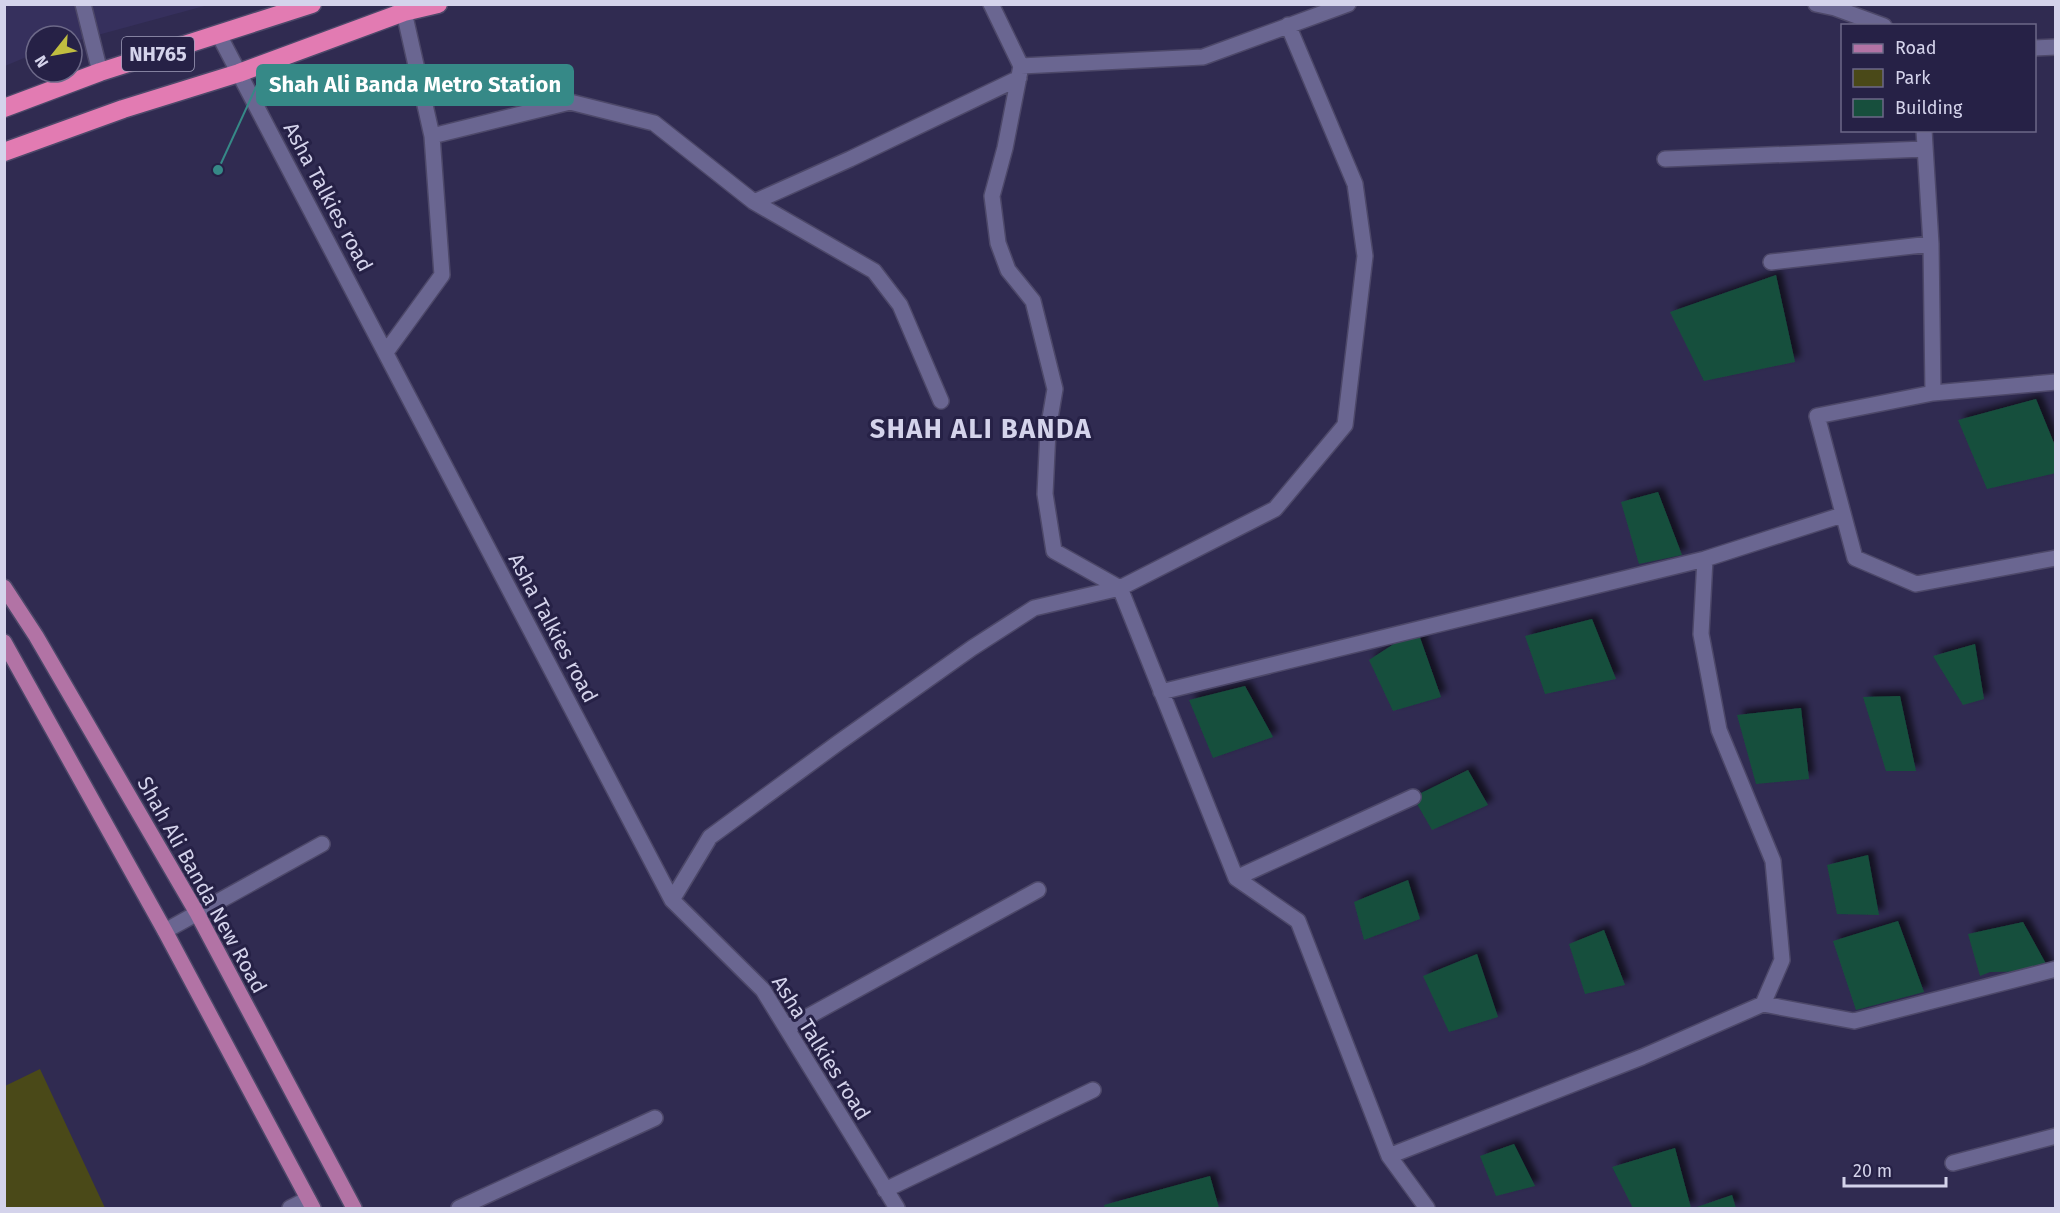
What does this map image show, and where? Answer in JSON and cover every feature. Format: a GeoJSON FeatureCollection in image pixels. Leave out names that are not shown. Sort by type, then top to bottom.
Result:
{"type":"FeatureCollection","features":[{"type":"Feature","properties":{"kind":"highway","name":"NH765"},"geometry":{"type":"LineString","coordinates":[[4,108],[100,72],[312,4]]}},
{"type":"Feature","properties":{"kind":"highway","name":"NH765"},"geometry":{"type":"LineString","coordinates":[[4,152],[123,109],[239,73],[402,8],[438,4]]}},
{"type":"Feature","properties":{"kind":"main road","name":"Shah Ali Banda New Road"},"geometry":{"type":"LineString","coordinates":[[4,587],[36,636],[197,913],[354,1209]]}},
{"type":"Feature","properties":{"kind":"main road"},"geometry":{"type":"LineString","coordinates":[[6,646],[165,931],[310,1204]]}},
{"type":"Feature","properties":{"kind":"street"},"geometry":{"type":"LineString","coordinates":[[83,4],[100,72]]}},
{"type":"Feature","properties":{"kind":"street"},"geometry":{"type":"LineString","coordinates":[[991,4],[1020,72],[1005,148],[992,196],[998,243],[1008,270],[1033,301],[1055,389],[1048,430],[1044,494],[1054,551],[1119,588],[1236,878],[1298,921],[1389,1156],[1427,1209]]}},
{"type":"Feature","properties":{"kind":"street"},"geometry":{"type":"LineString","coordinates":[[754,202],[850,159],[1020,72],[1203,57],[1348,4]]}},
{"type":"Feature","properties":{"kind":"street"},"geometry":{"type":"LineString","coordinates":[[1816,4],[1835,8],[1879,24]]}},
{"type":"Feature","properties":{"kind":"street"},"geometry":{"type":"LineString","coordinates":[[386,352],[442,275],[432,136],[402,8]]}},
{"type":"Feature","properties":{"kind":"street"},"geometry":{"type":"LineString","coordinates":[[672,900],[710,837],[963,655],[1034,608],[1119,588],[1275,509],[1345,424],[1365,256],[1356,184],[1288,25]]}},
{"type":"Feature","properties":{"kind":"street","name":"Asha Talkies road"},"geometry":{"type":"LineString","coordinates":[[219,35],[672,900],[764,990],[897,1209]]}},
{"type":"Feature","properties":{"kind":"street"},"geometry":{"type":"LineString","coordinates":[[2036,48],[2055,47]]}},
{"type":"Feature","properties":{"kind":"street"},"geometry":{"type":"LineString","coordinates":[[432,136],[570,102],[654,123],[754,202],[874,271],[900,305],[941,401]]}},
{"type":"Feature","properties":{"kind":"street"},"geometry":{"type":"LineString","coordinates":[[1923,132],[1931,244],[1933,393]]}},
{"type":"Feature","properties":{"kind":"street"},"geometry":{"type":"LineString","coordinates":[[1665,159],[1925,149]]}},
{"type":"Feature","properties":{"kind":"street"},"geometry":{"type":"LineString","coordinates":[[1771,262],[1931,244]]}},
{"type":"Feature","properties":{"kind":"street"},"geometry":{"type":"LineString","coordinates":[[2055,382],[1933,393],[1816,416],[1855,558],[1916,584],[2055,558]]}},
{"type":"Feature","properties":{"kind":"street"},"geometry":{"type":"LineString","coordinates":[[1161,692],[1705,559],[1842,515]]}},
{"type":"Feature","properties":{"kind":"street"},"geometry":{"type":"LineString","coordinates":[[1705,559],[1701,634],[1719,730],[1773,861],[1782,960],[1763,1004]]}},
{"type":"Feature","properties":{"kind":"street"},"geometry":{"type":"LineString","coordinates":[[1236,878],[1413,797]]}},
{"type":"Feature","properties":{"kind":"street"},"geometry":{"type":"LineString","coordinates":[[165,931],[322,844]]}},
{"type":"Feature","properties":{"kind":"street"},"geometry":{"type":"LineString","coordinates":[[787,1028],[1038,890]]}},
{"type":"Feature","properties":{"kind":"street"},"geometry":{"type":"LineString","coordinates":[[1389,1156],[1642,1057],[1763,1004],[1854,1021],[2055,969]]}},
{"type":"Feature","properties":{"kind":"street"},"geometry":{"type":"LineString","coordinates":[[885,1190],[1093,1090]]}},
{"type":"Feature","properties":{"kind":"street"},"geometry":{"type":"LineString","coordinates":[[459,1209],[655,1118]]}},
{"type":"Feature","properties":{"kind":"street"},"geometry":{"type":"LineString","coordinates":[[1953,1163],[2055,1136]]}},
{"type":"Feature","properties":{"kind":"street"},"geometry":{"type":"LineString","coordinates":[[290,1209],[310,1204]]}},
{"type":"Feature","properties":{"kind":"shaded area"},"geometry":{"type":"Polygon","coordinates":[[[5,5],[208,5],[84,39],[84,24],[24,24],[24,58],[5,66],[5,5]]]}},
{"type":"Feature","properties":{"kind":"green space"},"geometry":{"type":"Polygon","coordinates":[[[40,1069],[105,1208],[5,1208],[5,1086],[40,1069]]]}},
{"type":"Feature","properties":{"kind":"building"},"geometry":{"type":"Polygon","coordinates":[[[1776,275],[1795,362],[1704,381],[1670,312],[1776,275]]]}},
{"type":"Feature","properties":{"kind":"building"},"geometry":{"type":"Polygon","coordinates":[[[2036,399],[2056,448],[2056,473],[1987,489],[1958,420],[2036,399]]]}},
{"type":"Feature","properties":{"kind":"building"},"geometry":{"type":"Polygon","coordinates":[[[1658,492],[1682,555],[1639,564],[1621,502],[1658,492]]]}},
{"type":"Feature","properties":{"kind":"building"},"geometry":{"type":"Polygon","coordinates":[[[1592,619],[1616,679],[1545,694],[1525,636],[1592,619]]]}},
{"type":"Feature","properties":{"kind":"building"},"geometry":{"type":"Polygon","coordinates":[[[1417,629],[1441,697],[1393,711],[1369,660],[1417,629]]]}},
{"type":"Feature","properties":{"kind":"building"},"geometry":{"type":"Polygon","coordinates":[[[1975,644],[1984,699],[1963,705],[1933,656],[1975,644]]]}},
{"type":"Feature","properties":{"kind":"building"},"geometry":{"type":"Polygon","coordinates":[[[1245,686],[1273,737],[1213,758],[1189,700],[1245,686]]]}},
{"type":"Feature","properties":{"kind":"building"},"geometry":{"type":"Polygon","coordinates":[[[1900,696],[1916,771],[1886,771],[1863,697],[1900,696]]]}},
{"type":"Feature","properties":{"kind":"building"},"geometry":{"type":"Polygon","coordinates":[[[1801,708],[1809,779],[1756,784],[1737,715],[1801,708]]]}},
{"type":"Feature","properties":{"kind":"building"},"geometry":{"type":"Polygon","coordinates":[[[1468,770],[1488,805],[1432,830],[1413,797],[1468,770]]]}},
{"type":"Feature","properties":{"kind":"building"},"geometry":{"type":"Polygon","coordinates":[[[1868,855],[1879,915],[1837,914],[1827,865],[1868,855]]]}},
{"type":"Feature","properties":{"kind":"building"},"geometry":{"type":"Polygon","coordinates":[[[1408,880],[1420,919],[1364,940],[1354,902],[1408,880]]]}},
{"type":"Feature","properties":{"kind":"building"},"geometry":{"type":"Polygon","coordinates":[[[1898,921],[1924,992],[1856,1010],[1833,941],[1898,921]]]}},
{"type":"Feature","properties":{"kind":"building"},"geometry":{"type":"Polygon","coordinates":[[[2023,922],[2050,971],[1990,972],[1980,976],[1968,934],[2023,922]]]}},
{"type":"Feature","properties":{"kind":"building"},"geometry":{"type":"Polygon","coordinates":[[[1604,930],[1625,985],[1585,994],[1569,944],[1604,930]]]}},
{"type":"Feature","properties":{"kind":"building"},"geometry":{"type":"Polygon","coordinates":[[[1477,954],[1498,1017],[1449,1032],[1423,976],[1477,954]]]}},
{"type":"Feature","properties":{"kind":"building"},"geometry":{"type":"Polygon","coordinates":[[[1514,1144],[1535,1186],[1496,1196],[1480,1156],[1514,1144]]]}},
{"type":"Feature","properties":{"kind":"building"},"geometry":{"type":"Polygon","coordinates":[[[1675,1148],[1691,1208],[1633,1208],[1612,1167],[1675,1148]]]}},
{"type":"Feature","properties":{"kind":"building"},"geometry":{"type":"Polygon","coordinates":[[[1210,1176],[1219,1208],[1105,1208],[1104,1205],[1210,1176]]]}},
{"type":"Feature","properties":{"kind":"building"},"geometry":{"type":"Polygon","coordinates":[[[1732,1195],[1736,1208],[1694,1208],[1732,1195]]]}},
{"type":"Feature","properties":{"kind":"place","name":"Shah Ali Banda Metro Station"},"geometry":{"type":"Point","coordinates":[218,170]}},
{"type":"Feature","properties":{"kind":"district","name":"SHAH ALI BANDA"},"geometry":{"type":"Point","coordinates":[981,429]}}]}
